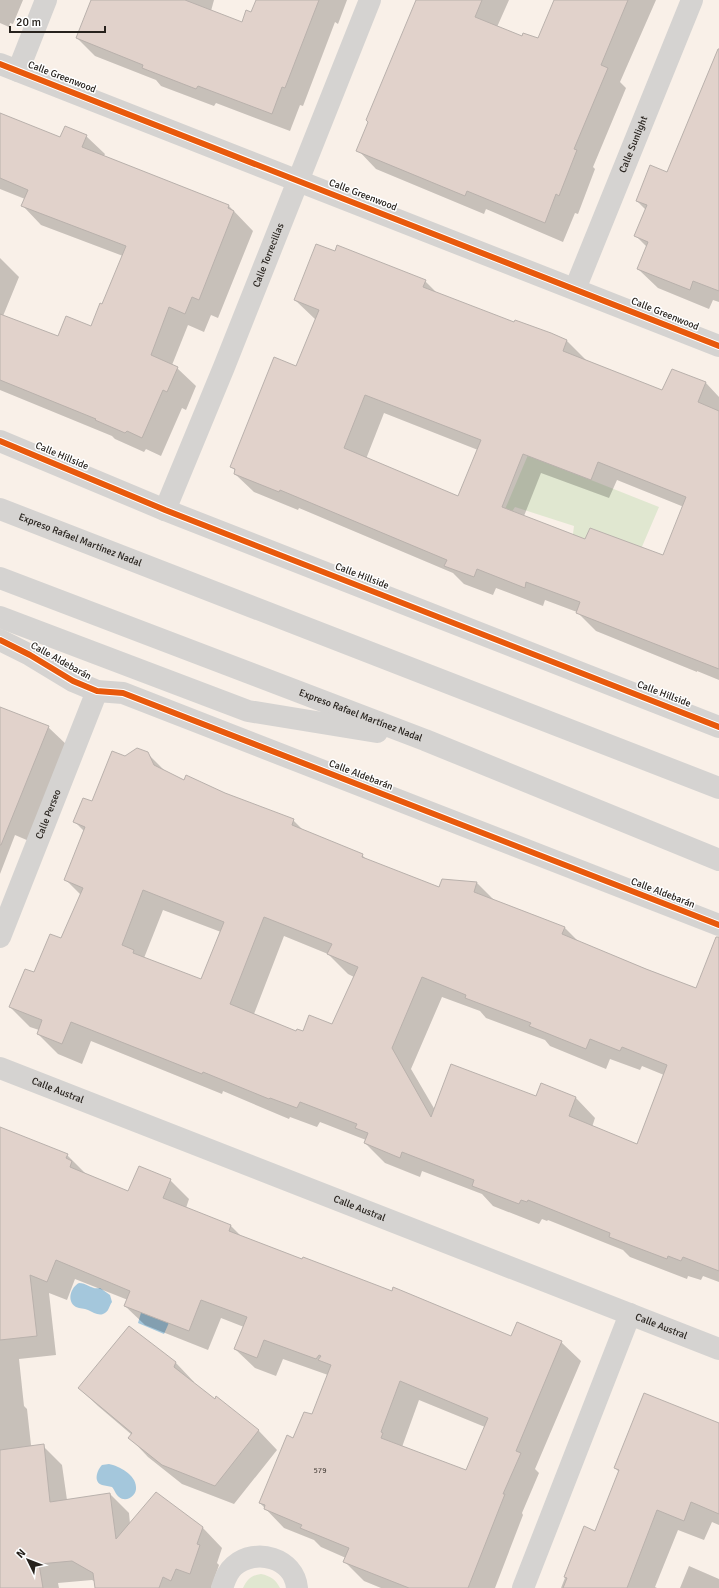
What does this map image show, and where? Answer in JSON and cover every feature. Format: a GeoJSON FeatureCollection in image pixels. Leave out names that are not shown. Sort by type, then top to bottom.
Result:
{"type":"FeatureCollection","features":[{"type":"Feature","properties":{"kind":"main road"},"geometry":{"type":"LineString","coordinates":[[9,68],[46,0]]}},
{"type":"Feature","properties":{"kind":"main road","name":"Calle Torrecillas"},"geometry":{"type":"LineString","coordinates":[[165,510],[224,367],[370,0]]}},
{"type":"Feature","properties":{"kind":"main road","name":"Calle Sunlight"},"geometry":{"type":"LineString","coordinates":[[575,289],[692,0]]}},
{"type":"Feature","properties":{"kind":"main road","name":"Calle Greenwood"},"geometry":{"type":"LineString","coordinates":[[9,68],[719,346]]}},
{"type":"Feature","properties":{"kind":"main road","name":"Calle Hillside"},"geometry":{"type":"LineString","coordinates":[[0,441],[165,510],[719,727]]}},
{"type":"Feature","properties":{"kind":"main road","name":"Expreso Rafael Martínez Nadal"},"geometry":{"type":"LineString","coordinates":[[5,510],[719,788]]}},
{"type":"Feature","properties":{"kind":"main road","name":"Expreso Rafael Martínez Nadal"},"geometry":{"type":"LineString","coordinates":[[0,578],[425,740],[719,860]]}},
{"type":"Feature","properties":{"kind":"main road"},"geometry":{"type":"LineString","coordinates":[[0,618],[248,711],[425,740]]}},
{"type":"Feature","properties":{"kind":"main road","name":"Calle Aldebarán"},"geometry":{"type":"LineString","coordinates":[[0,640],[30,655],[73,681],[97,690],[123,693],[719,925]]}},
{"type":"Feature","properties":{"kind":"main road","name":"Calle Perseo"},"geometry":{"type":"LineString","coordinates":[[0,938],[97,690]]}},
{"type":"Feature","properties":{"kind":"main road","name":"Calle Austral"},"geometry":{"type":"LineString","coordinates":[[0,1068],[719,1349]]}},
{"type":"Feature","properties":{"kind":"main road"},"geometry":{"type":"LineString","coordinates":[[523,1588],[630,1314]]}},
{"type":"Feature","properties":{"kind":"main road"},"geometry":{"type":"LineString","coordinates":[[222,1588],[225,1578],[233,1567],[244,1559],[256,1556],[270,1557],[281,1562],[291,1571],[297,1583],[297,1588]]}},
{"type":"Feature","properties":{"kind":"green space"},"geometry":{"type":"Polygon","coordinates":[[[528,455],[659,507],[641,549],[590,528],[566,587],[574,526],[515,507],[509,516],[503,514],[528,455]]]}},
{"type":"Feature","properties":{"kind":"green space"},"geometry":{"type":"Polygon","coordinates":[[[261,1574],[273,1579],[280,1588],[243,1588],[250,1578],[261,1574]]]}},
{"type":"Feature","properties":{"kind":"water"},"geometry":{"type":"Polygon","coordinates":[[[79,1283],[94,1288],[100,1288],[110,1295],[112,1302],[107,1312],[97,1314],[86,1309],[78,1308],[73,1304],[70,1298],[71,1294],[76,1285],[79,1283]]]}},
{"type":"Feature","properties":{"kind":"water"},"geometry":{"type":"Polygon","coordinates":[[[178,1302],[164,1334],[138,1323],[143,1306],[178,1302]]]}},
{"type":"Feature","properties":{"kind":"water"},"geometry":{"type":"Polygon","coordinates":[[[109,1464],[122,1469],[133,1479],[136,1490],[133,1496],[128,1499],[122,1499],[112,1487],[99,1483],[97,1473],[100,1467],[102,1465],[109,1464]]]}},
{"type":"Feature","properties":{"kind":"building"},"geometry":{"type":"Polygon","coordinates":[[[91,0],[185,0],[242,22],[246,10],[251,12],[256,0],[319,0],[285,88],[282,87],[272,114],[198,86],[196,89],[142,68],[143,65],[76,38],[91,0]]]}},
{"type":"Feature","properties":{"kind":"building"},"geometry":{"type":"Polygon","coordinates":[[[416,0],[482,0],[475,17],[522,36],[523,33],[538,38],[554,0],[628,0],[601,65],[608,68],[574,149],[577,150],[559,196],[556,194],[545,223],[467,191],[465,196],[356,151],[368,122],[366,120],[416,0]]]}},
{"type":"Feature","properties":{"kind":"building"},"geometry":{"type":"Polygon","coordinates":[[[718,49],[719,291],[693,281],[690,290],[637,269],[648,242],[634,236],[647,205],[636,201],[650,165],[667,172],[718,49]]]}},
{"type":"Feature","properties":{"kind":"building"},"geometry":{"type":"Polygon","coordinates":[[[0,113],[60,137],[65,126],[87,135],[82,147],[229,205],[228,208],[234,211],[199,300],[192,297],[185,314],[169,307],[151,355],[178,367],[167,392],[163,390],[142,438],[127,431],[125,433],[95,420],[96,419],[0,380],[0,314],[58,336],[66,316],[91,326],[100,303],[102,304],[126,246],[21,206],[28,190],[0,178],[0,113]]]}},
{"type":"Feature","properties":{"kind":"building"},"geometry":{"type":"Polygon","coordinates":[[[316,244],[335,251],[337,245],[426,280],[423,287],[514,322],[515,320],[567,340],[563,351],[662,390],[672,369],[706,382],[698,402],[719,411],[719,669],[576,613],[580,602],[526,582],[525,588],[477,569],[474,577],[444,566],[447,560],[280,490],[279,492],[234,474],[235,469],[230,467],[274,357],[296,366],[319,310],[294,300],[316,244]],[[365,395],[344,448],[458,496],[481,440],[365,395]],[[523,454],[502,507],[585,539],[590,528],[663,555],[686,497],[598,462],[591,480],[523,454]]]}},
{"type":"Feature","properties":{"kind":"building"},"geometry":{"type":"Polygon","coordinates":[[[0,707],[49,726],[1,845],[0,845],[0,707]]]}},
{"type":"Feature","properties":{"kind":"building"},"geometry":{"type":"Polygon","coordinates":[[[137,748],[148,752],[154,765],[184,780],[186,775],[225,793],[294,819],[292,825],[363,854],[362,857],[439,887],[442,879],[477,882],[474,892],[565,927],[562,934],[696,988],[716,937],[719,937],[719,1271],[683,1257],[681,1261],[668,1256],[667,1259],[609,1237],[610,1233],[528,1200],[527,1202],[521,1200],[519,1204],[472,1186],[474,1180],[402,1152],[400,1158],[364,1143],[368,1133],[355,1128],[357,1124],[300,1102],[297,1108],[270,1098],[269,1099],[203,1072],[202,1074],[71,1022],[62,1044],[37,1034],[42,1020],[9,1007],[25,969],[34,972],[50,934],[61,938],[83,888],[64,880],[85,827],[73,822],[83,798],[92,801],[112,751],[125,756],[137,748]],[[143,890],[122,945],[134,950],[133,953],[201,979],[224,922],[143,890]],[[264,917],[230,1004],[296,1031],[297,1029],[303,1031],[309,1015],[332,1024],[358,967],[327,954],[332,944],[264,917]],[[422,977],[392,1048],[431,1117],[451,1064],[536,1096],[541,1083],[576,1097],[569,1116],[637,1144],[667,1065],[622,1047],[620,1051],[590,1039],[586,1049],[529,1026],[531,1023],[465,998],[466,995],[422,977]]]}},
{"type":"Feature","properties":{"kind":"building"},"geometry":{"type":"Polygon","coordinates":[[[0,1127],[68,1154],[66,1158],[72,1161],[70,1167],[128,1191],[139,1166],[171,1179],[163,1198],[231,1225],[229,1231],[302,1259],[303,1257],[392,1291],[393,1287],[511,1336],[517,1322],[562,1341],[516,1451],[521,1453],[503,1494],[505,1494],[468,1588],[409,1588],[343,1562],[349,1548],[300,1528],[302,1525],[264,1509],[265,1505],[259,1503],[287,1435],[293,1438],[304,1412],[312,1414],[331,1365],[318,1360],[321,1356],[319,1355],[316,1359],[264,1340],[257,1358],[234,1349],[247,1317],[201,1300],[189,1331],[124,1306],[130,1291],[56,1260],[47,1282],[30,1275],[37,1336],[0,1340],[0,1127]],[[400,1381],[381,1432],[383,1433],[381,1438],[466,1470],[488,1418],[400,1381]]]}},
{"type":"Feature","properties":{"kind":"building"},"geometry":{"type":"Polygon","coordinates":[[[129,1326],[176,1362],[174,1367],[215,1399],[216,1396],[259,1430],[215,1486],[162,1465],[128,1438],[132,1433],[78,1388],[129,1326]]]}},
{"type":"Feature","properties":{"kind":"building"},"geometry":{"type":"Polygon","coordinates":[[[644,1393],[719,1423],[719,1514],[691,1502],[684,1521],[657,1510],[627,1588],[563,1588],[567,1578],[564,1577],[584,1526],[595,1531],[619,1470],[614,1468],[644,1393]]]}},
{"type":"Feature","properties":{"kind":"building"},"geometry":{"type":"Polygon","coordinates":[[[44,1444],[50,1502],[110,1493],[116,1539],[156,1492],[203,1527],[197,1544],[200,1545],[190,1574],[176,1569],[171,1581],[163,1577],[159,1588],[95,1588],[93,1573],[72,1561],[39,1564],[43,1588],[0,1588],[0,1450],[44,1444]]]}},
{"type":"Feature","properties":{"kind":"cycle path"},"geometry":{"type":"LineString","coordinates":[[0,64],[719,346]]}},
{"type":"Feature","properties":{"kind":"cycle path"},"geometry":{"type":"LineString","coordinates":[[0,441],[165,510],[719,727]]}},
{"type":"Feature","properties":{"kind":"cycle path"},"geometry":{"type":"LineString","coordinates":[[0,640],[30,655],[73,681],[97,691],[123,693],[719,925]]}}]}
